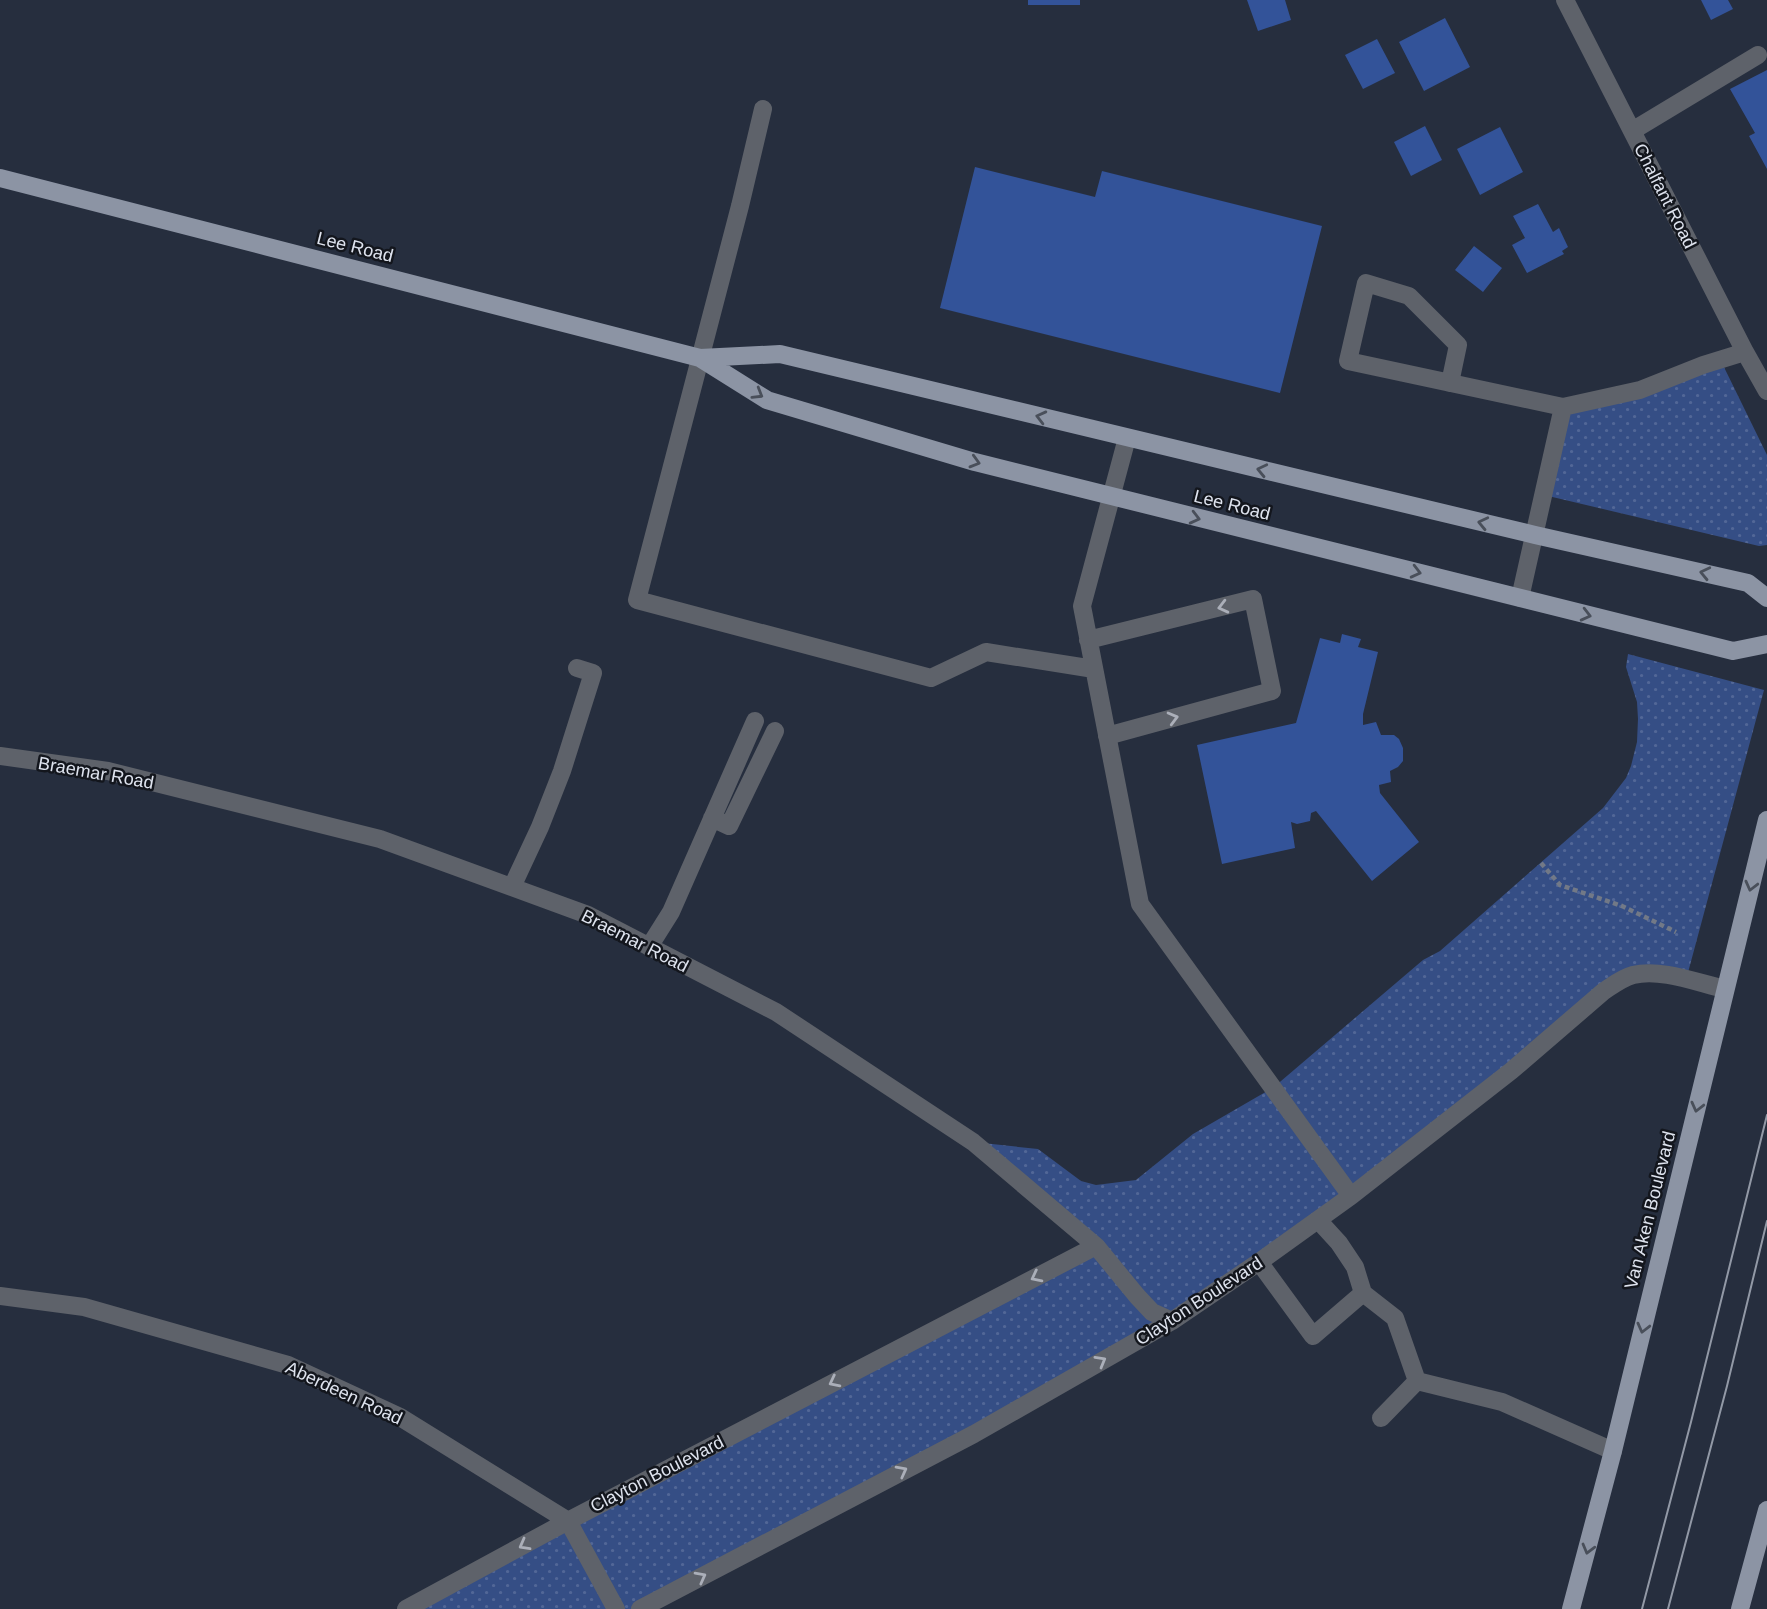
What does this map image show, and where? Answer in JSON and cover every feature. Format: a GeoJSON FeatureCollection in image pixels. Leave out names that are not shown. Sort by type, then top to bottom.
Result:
{"type":"FeatureCollection","features":[{"type":"Feature","properties":{"kind":"main road","name":"Lee Road"},"geometry":{"type":"LineString","coordinates":[[0,177],[700,358],[780,354],[1535,535],[1748,583],[1767,598]]}},
{"type":"Feature","properties":{"kind":"main road","name":"Lee Road"},"geometry":{"type":"LineString","coordinates":[[700,358],[767,400],[975,462],[1733,651],[1767,644]]}},
{"type":"Feature","properties":{"kind":"main road","name":"Van Aken Boulevard"},"geometry":{"type":"LineString","coordinates":[[1571,1609],[1613,1451],[1767,820]]}},
{"type":"Feature","properties":{"kind":"main road"},"geometry":{"type":"LineString","coordinates":[[1740,1609],[1767,1510]]}},
{"type":"Feature","properties":{"kind":"street","name":"Chalfant Road"},"geometry":{"type":"LineString","coordinates":[[1565,0],[1767,391]]}},
{"type":"Feature","properties":{"kind":"street"},"geometry":{"type":"LineString","coordinates":[[1632,131],[1758,55]]}},
{"type":"Feature","properties":{"kind":"street"},"geometry":{"type":"LineString","coordinates":[[763,109],[637,600],[931,678],[986,652],[1094,669]]}},
{"type":"Feature","properties":{"kind":"street"},"geometry":{"type":"LineString","coordinates":[[1450,383],[1458,345],[1409,296],[1366,283],[1348,361],[1450,383],[1563,407],[1640,390],[1745,352]]}},
{"type":"Feature","properties":{"kind":"street"},"geometry":{"type":"LineString","coordinates":[[1520,598],[1563,407]]}},
{"type":"Feature","properties":{"kind":"street"},"geometry":{"type":"LineString","coordinates":[[1126,438],[1082,606],[1140,904],[1351,1196]]}},
{"type":"Feature","properties":{"kind":"street"},"geometry":{"type":"LineString","coordinates":[[1088,640],[1253,599],[1272,691],[1107,736]]}},
{"type":"Feature","properties":{"kind":"street"},"geometry":{"type":"LineString","coordinates":[[512,887],[562,771],[593,673],[577,668]]}},
{"type":"Feature","properties":{"kind":"street"},"geometry":{"type":"LineString","coordinates":[[649,947],[671,912],[755,721]]}},
{"type":"Feature","properties":{"kind":"street"},"geometry":{"type":"LineString","coordinates":[[712,818],[729,826],[775,731]]}},
{"type":"Feature","properties":{"kind":"street","name":"Braemar Road"},"geometry":{"type":"LineString","coordinates":[[0,756],[108,771],[380,839],[587,915],[776,1012],[973,1142],[1097,1246],[1144,1305],[1152,1312],[1172,1321]]}},
{"type":"Feature","properties":{"kind":"street","name":"Clayton Boulevard"},"geometry":{"type":"LineString","coordinates":[[640,1609],[974,1434],[1172,1321],[1351,1196],[1511,1071],[1617,982],[1631,975],[1647,973],[1725,989]]}},
{"type":"Feature","properties":{"kind":"street"},"geometry":{"type":"LineString","coordinates":[[1318,1220],[1356,1267],[1363,1293],[1395,1318],[1417,1381]]}},
{"type":"Feature","properties":{"kind":"street","name":"Clayton Boulevard"},"geometry":{"type":"LineString","coordinates":[[406,1609],[568,1521],[1097,1246]]}},
{"type":"Feature","properties":{"kind":"street"},"geometry":{"type":"LineString","coordinates":[[1259,1262],[1313,1336],[1363,1293]]}},
{"type":"Feature","properties":{"kind":"street","name":"Aberdeen Road"},"geometry":{"type":"LineString","coordinates":[[0,1296],[84,1307],[288,1365],[400,1417],[568,1521],[616,1609]]}},
{"type":"Feature","properties":{"kind":"street"},"geometry":{"type":"LineString","coordinates":[[1417,1381],[1502,1402],[1613,1451]]}},
{"type":"Feature","properties":{"kind":"street"},"geometry":{"type":"LineString","coordinates":[[1381,1418],[1417,1381]]}},
{"type":"Feature","properties":{"kind":"path"},"geometry":{"type":"LineString","coordinates":[[1541,863],[1560,885],[1622,906],[1676,932]]}},
{"type":"Feature","properties":{"kind":"shaded area"},"geometry":{"type":"Polygon","coordinates":[[[1720,359],[1767,455],[1767,545],[1759,546],[1544,495],[1563,407],[1720,359]]]}},
{"type":"Feature","properties":{"kind":"shaded area"},"geometry":{"type":"Polygon","coordinates":[[[1628,654],[1764,690],[1686,980],[1631,975],[1172,1321],[640,1609],[406,1609],[1096,1246],[973,1142],[1038,1149],[1081,1181],[1096,1185],[1136,1180],[1193,1134],[1274,1087],[1423,960],[1440,951],[1603,808],[1626,778],[1637,742],[1637,702],[1626,667],[1628,654]]]}},
{"type":"Feature","properties":{"kind":"building"},"geometry":{"type":"Polygon","coordinates":[[[1028,0],[1080,0],[1080,5],[1028,5],[1028,0]]]}},
{"type":"Feature","properties":{"kind":"building"},"geometry":{"type":"Polygon","coordinates":[[[1247,0],[1285,0],[1291,20],[1258,31],[1247,0]]]}},
{"type":"Feature","properties":{"kind":"building"},"geometry":{"type":"Polygon","coordinates":[[[1701,0],[1728,0],[1733,9],[1711,20],[1701,0]]]}},
{"type":"Feature","properties":{"kind":"building"},"geometry":{"type":"Polygon","coordinates":[[[1445,18],[1470,67],[1424,91],[1399,42],[1445,18]]]}},
{"type":"Feature","properties":{"kind":"building"},"geometry":{"type":"Polygon","coordinates":[[[1377,39],[1395,73],[1363,89],[1345,55],[1377,39]]]}},
{"type":"Feature","properties":{"kind":"building"},"geometry":{"type":"Polygon","coordinates":[[[1767,70],[1767,169],[1749,136],[1755,133],[1730,89],[1767,70]]]}},
{"type":"Feature","properties":{"kind":"building"},"geometry":{"type":"Polygon","coordinates":[[[1425,126],[1442,160],[1411,176],[1394,142],[1425,126]]]}},
{"type":"Feature","properties":{"kind":"building"},"geometry":{"type":"Polygon","coordinates":[[[1500,127],[1523,172],[1480,195],[1457,149],[1500,127]]]}},
{"type":"Feature","properties":{"kind":"building"},"geometry":{"type":"Polygon","coordinates":[[[975,167],[1095,197],[1102,171],[1322,226],[1280,393],[940,308],[975,167]]]}},
{"type":"Feature","properties":{"kind":"building"},"geometry":{"type":"Polygon","coordinates":[[[1538,204],[1553,232],[1559,228],[1568,247],[1562,251],[1564,254],[1527,273],[1512,245],[1525,238],[1513,216],[1538,204]]]}},
{"type":"Feature","properties":{"kind":"building"},"geometry":{"type":"Polygon","coordinates":[[[1474,246],[1502,268],[1483,292],[1455,270],[1474,246]]]}},
{"type":"Feature","properties":{"kind":"building"},"geometry":{"type":"Polygon","coordinates":[[[1342,634],[1361,639],[1358,647],[1378,652],[1363,714],[1363,725],[1376,722],[1381,735],[1394,735],[1399,739],[1403,748],[1403,761],[1390,771],[1391,782],[1379,785],[1380,793],[1419,842],[1372,881],[1316,811],[1311,813],[1310,821],[1297,824],[1291,822],[1295,848],[1222,864],[1197,745],[1296,723],[1320,638],[1340,643],[1342,634]]]}},
{"type":"Feature","properties":{"kind":"tram line"},"geometry":{"type":"LineString","coordinates":[[1642,1609],[1767,1115]]}},
{"type":"Feature","properties":{"kind":"tram line"},"geometry":{"type":"LineString","coordinates":[[1668,1609],[1767,1221]]}}]}
